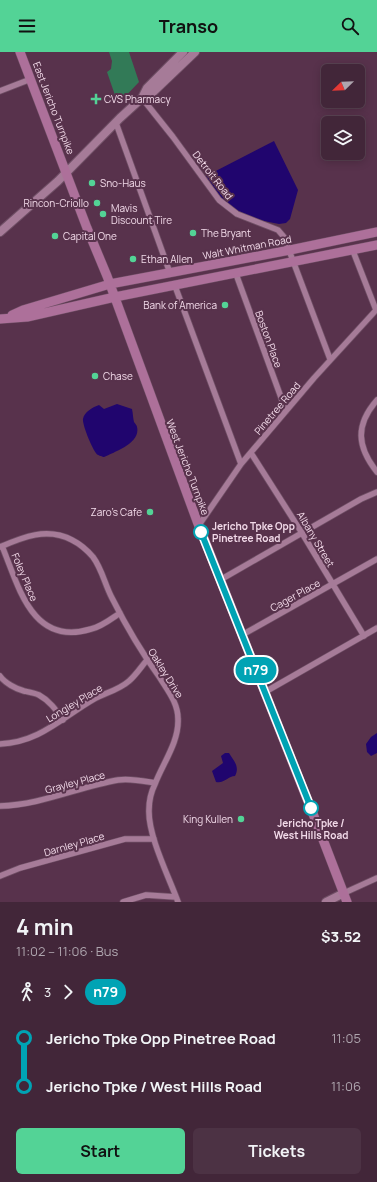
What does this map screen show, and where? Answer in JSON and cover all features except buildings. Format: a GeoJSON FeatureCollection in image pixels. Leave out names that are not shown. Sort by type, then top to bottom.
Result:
{"type":"FeatureCollection","features":[{"type":"Feature","properties":{"kind":"main road","name":"East Jericho Turnpike"},"geometry":{"type":"LineString","coordinates":[[20,52],[66,173]]}},
{"type":"Feature","properties":{"kind":"main road","name":"West Jericho Turnpike"},"geometry":{"type":"LineString","coordinates":[[66,173],[110,284],[198,525],[345,898]]}},
{"type":"Feature","properties":{"kind":"main road","name":"Walt Whitman Road"},"geometry":{"type":"LineString","coordinates":[[3,318],[23,310],[110,284],[377,232]]}},
{"type":"Feature","properties":{"kind":"main road","name":"Walt Whitman Road"},"geometry":{"type":"LineString","coordinates":[[3,318],[27,317],[377,245]]}},
{"type":"Feature","properties":{"kind":"street"},"geometry":{"type":"LineString","coordinates":[[0,232],[66,173],[142,98],[147,88],[183,52]]}},
{"type":"Feature","properties":{"kind":"street"},"geometry":{"type":"LineString","coordinates":[[142,98],[151,94],[196,52]]}},
{"type":"Feature","properties":{"kind":"street"},"geometry":{"type":"LineString","coordinates":[[0,91],[31,79]]}},
{"type":"Feature","properties":{"kind":"street","name":"Detroit Road"},"geometry":{"type":"LineString","coordinates":[[142,98],[173,137],[219,200],[237,214],[278,230],[284,237],[330,359]]}},
{"type":"Feature","properties":{"kind":"street"},"geometry":{"type":"LineString","coordinates":[[116,123],[170,273]]}},
{"type":"Feature","properties":{"kind":"street"},"geometry":{"type":"LineString","coordinates":[[353,250],[376,310]]}},
{"type":"Feature","properties":{"kind":"street","name":"Boston Place"},"geometry":{"type":"LineString","coordinates":[[236,274],[286,411]]}},
{"type":"Feature","properties":{"kind":"street"},"geometry":{"type":"LineString","coordinates":[[175,286],[241,464]]}},
{"type":"Feature","properties":{"kind":"street","name":"Pinetree Road"},"geometry":{"type":"LineString","coordinates":[[198,525],[241,464],[330,359],[376,310]]}},
{"type":"Feature","properties":{"kind":"street"},"geometry":{"type":"LineString","coordinates":[[377,400],[368,410],[363,422],[361,434],[361,444],[364,452],[377,472]]}},
{"type":"Feature","properties":{"kind":"street","name":"Albany Street"},"geometry":{"type":"LineString","coordinates":[[251,453],[302,532],[364,636]]}},
{"type":"Feature","properties":{"kind":"street"},"geometry":{"type":"LineString","coordinates":[[220,580],[302,532],[361,499],[377,492]]}},
{"type":"Feature","properties":{"kind":"street","name":"Oakley Drive"},"geometry":{"type":"LineString","coordinates":[[1,547],[18,539],[32,535],[46,534],[60,535],[78,543],[87,550],[94,558],[120,613],[147,660],[171,694],[179,718],[177,731],[155,783],[149,810],[150,823],[154,839],[177,900]]}},
{"type":"Feature","properties":{"kind":"street","name":"Foley Place"},"geometry":{"type":"LineString","coordinates":[[1,547],[29,609],[37,619],[48,626],[60,631],[75,633],[92,629],[120,613]]}},
{"type":"Feature","properties":{"kind":"street","name":"Cager Place"},"geometry":{"type":"LineString","coordinates":[[242,635],[377,559]]}},
{"type":"Feature","properties":{"kind":"street"},"geometry":{"type":"LineString","coordinates":[[265,692],[377,628]]}},
{"type":"Feature","properties":{"kind":"street","name":"Longley Place"},"geometry":{"type":"LineString","coordinates":[[0,744],[23,741],[45,732],[94,699],[118,689],[128,682],[147,660]]}},
{"type":"Feature","properties":{"kind":"street"},"geometry":{"type":"LineString","coordinates":[[0,676],[3,680],[21,690],[38,694],[49,701],[63,720]]}},
{"type":"Feature","properties":{"kind":"street","name":"Grayley Place"},"geometry":{"type":"LineString","coordinates":[[0,806],[27,804],[119,780],[138,780],[155,783]]}},
{"type":"Feature","properties":{"kind":"street","name":"Darnley Place"},"geometry":{"type":"LineString","coordinates":[[0,876],[20,868],[125,839],[154,839]]}},
{"type":"Feature","properties":{"kind":"street"},"geometry":{"type":"LineString","coordinates":[[326,902],[345,898],[377,878]]}},
{"type":"Feature","properties":{"kind":"street"},"geometry":{"type":"LineString","coordinates":[[123,902],[146,895],[177,900]]}},
{"type":"Feature","properties":{"kind":"green space"},"geometry":{"type":"Polygon","coordinates":[[[109,52],[129,52],[139,82],[118,104],[107,72],[111,69],[112,61],[109,52]]]}},
{"type":"Feature","properties":{"kind":"shaded area"},"geometry":{"type":"Polygon","coordinates":[[[274,141],[298,190],[290,219],[286,223],[279,224],[254,219],[238,212],[221,198],[206,176],[274,141]]]}},
{"type":"Feature","properties":{"kind":"shaded area"},"geometry":{"type":"Polygon","coordinates":[[[117,404],[132,409],[134,422],[137,426],[137,433],[135,438],[126,446],[103,457],[98,455],[93,449],[86,432],[83,419],[87,412],[92,408],[99,405],[104,409],[117,404]]]}},
{"type":"Feature","properties":{"kind":"shaded area"},"geometry":{"type":"Polygon","coordinates":[[[377,733],[377,753],[371,756],[367,752],[366,744],[371,737],[377,733]]]}},
{"type":"Feature","properties":{"kind":"shaded area"},"geometry":{"type":"Polygon","coordinates":[[[225,753],[229,753],[237,767],[237,770],[235,776],[221,782],[216,782],[212,771],[223,763],[221,756],[225,753]]]}},
{"type":"Feature","properties":{"kind":"bus line","name":"n79"},"geometry":{"type":"LineString","coordinates":[[201,532],[311,808]]}},
{"type":"Feature","properties":{"kind":"place","name":"CVS Pharmacy"},"geometry":{"type":"Point","coordinates":[96,99]}},
{"type":"Feature","properties":{"kind":"place","name":"Sno-Haus"},"geometry":{"type":"Point","coordinates":[92,183]}},
{"type":"Feature","properties":{"kind":"place","name":"Rincon-Criollo"},"geometry":{"type":"Point","coordinates":[97,203]}},
{"type":"Feature","properties":{"kind":"place","name":"Mavis Discount Tire"},"geometry":{"type":"Point","coordinates":[103,214]}},
{"type":"Feature","properties":{"kind":"place","name":"The Bryant"},"geometry":{"type":"Point","coordinates":[193,233]}},
{"type":"Feature","properties":{"kind":"place","name":"Capital One"},"geometry":{"type":"Point","coordinates":[55,236]}},
{"type":"Feature","properties":{"kind":"place","name":"Ethan Allen"},"geometry":{"type":"Point","coordinates":[133,259]}},
{"type":"Feature","properties":{"kind":"place","name":"Bank of America"},"geometry":{"type":"Point","coordinates":[225,305]}},
{"type":"Feature","properties":{"kind":"place","name":"Chase"},"geometry":{"type":"Point","coordinates":[95,376]}},
{"type":"Feature","properties":{"kind":"place","name":"Zaro's Cafe"},"geometry":{"type":"Point","coordinates":[150,512]}},
{"type":"Feature","properties":{"kind":"place","name":"Jericho Tpke Opp Pinetree Road"},"geometry":{"type":"Point","coordinates":[201,532]}},
{"type":"Feature","properties":{"kind":"place","name":"Jericho Tpke / West Hills Road"},"geometry":{"type":"Point","coordinates":[311,808]}},
{"type":"Feature","properties":{"kind":"place","name":"King Kullen"},"geometry":{"type":"Point","coordinates":[241,819]}}]}
